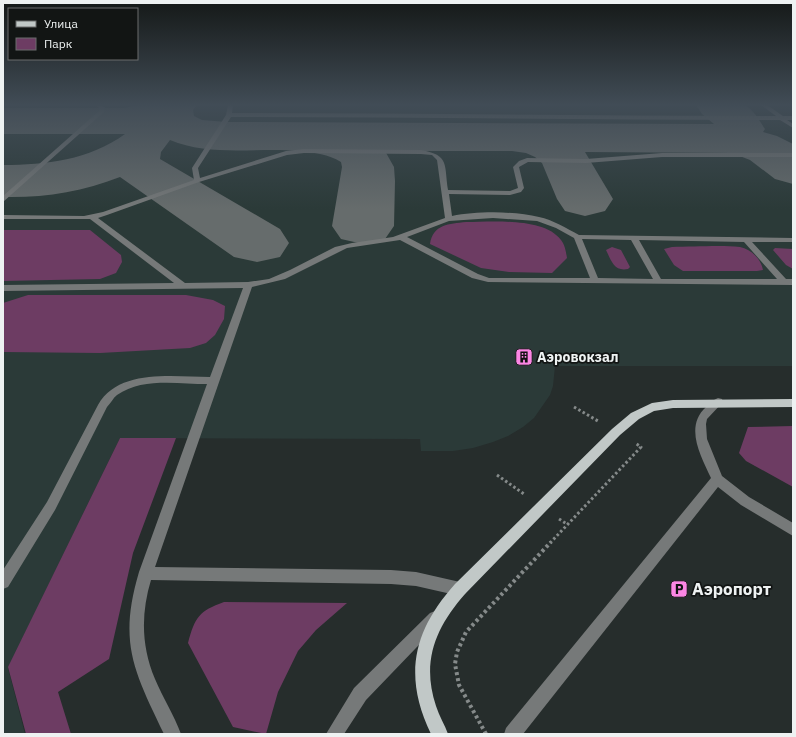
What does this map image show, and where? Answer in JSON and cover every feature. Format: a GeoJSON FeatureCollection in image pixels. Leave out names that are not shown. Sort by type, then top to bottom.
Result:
{"type":"FeatureCollection","features":[{"type":"Feature","properties":{"kind":"main road"},"geometry":{"type":"LineString","coordinates":[[440,734],[428,704],[422,678],[423,653],[428,636],[439,614],[460,589],[616,432],[635,416],[652,408],[673,404],[718,402],[793,402]]}},
{"type":"Feature","properties":{"kind":"lane"},"geometry":{"type":"LineString","coordinates":[[3,200],[71,139]]}},
{"type":"Feature","properties":{"kind":"lane"},"geometry":{"type":"LineString","coordinates":[[197,182],[195,168],[213,139]]}},
{"type":"Feature","properties":{"kind":"lane"},"geometry":{"type":"LineString","coordinates":[[3,217],[68,218],[112,212],[197,182],[295,152],[421,152],[434,154],[440,159],[449,218]]}},
{"type":"Feature","properties":{"kind":"lane"},"geometry":{"type":"LineString","coordinates":[[446,192],[510,193],[519,191],[521,188],[516,167],[518,164],[527,160],[586,160],[662,155],[793,155]]}},
{"type":"Feature","properties":{"kind":"lane"},"geometry":{"type":"LineString","coordinates":[[91,216],[183,286]]}},
{"type":"Feature","properties":{"kind":"lane"},"geometry":{"type":"LineString","coordinates":[[3,288],[248,285],[269,281],[287,275],[320,257],[352,244],[401,237],[449,218],[473,216],[533,218],[555,225],[577,237],[793,240]]}},
{"type":"Feature","properties":{"kind":"lane"},"geometry":{"type":"LineString","coordinates":[[401,237],[475,276],[488,280],[793,282]]}},
{"type":"Feature","properties":{"kind":"lane"},"geometry":{"type":"LineString","coordinates":[[577,237],[595,281]]}},
{"type":"Feature","properties":{"kind":"lane"},"geometry":{"type":"LineString","coordinates":[[634,238],[658,281]]}},
{"type":"Feature","properties":{"kind":"lane"},"geometry":{"type":"LineString","coordinates":[[746,239],[783,282]]}},
{"type":"Feature","properties":{"kind":"lane"},"geometry":{"type":"LineString","coordinates":[[173,734],[140,663],[136,633],[138,602],[146,573],[248,285]]}},
{"type":"Feature","properties":{"kind":"lane"},"geometry":{"type":"LineString","coordinates":[[3,582],[51,506],[103,405],[113,393],[133,383],[155,380],[214,381]]}},
{"type":"Feature","properties":{"kind":"lane"},"geometry":{"type":"LineString","coordinates":[[718,402],[702,418],[700,424],[701,437],[717,479],[745,501],[793,530]]}},
{"type":"Feature","properties":{"kind":"lane"},"geometry":{"type":"LineString","coordinates":[[512,734],[717,479]]}},
{"type":"Feature","properties":{"kind":"lane"},"geometry":{"type":"LineString","coordinates":[[146,573],[392,577],[416,579],[460,589]]}},
{"type":"Feature","properties":{"kind":"lane"},"geometry":{"type":"LineString","coordinates":[[334,734],[360,694],[439,614]]}},
{"type":"Feature","properties":{"kind":"path"},"geometry":{"type":"LineString","coordinates":[[486,734],[482,721],[465,697],[455,672],[457,653],[466,632],[641,447],[574,407]]}},
{"type":"Feature","properties":{"kind":"shaded area"},"geometry":{"type":"Polygon","coordinates":[[[3,139],[793,139],[793,366],[555,366],[553,386],[550,395],[534,418],[508,436],[473,448],[453,451],[421,451],[420,439],[120,438],[8,668],[25,734],[3,734],[3,139]]]}},
{"type":"Feature","properties":{"kind":"green space"},"geometry":{"type":"Polygon","coordinates":[[[466,222],[517,222],[543,227],[561,240],[567,258],[552,273],[509,272],[481,268],[430,244],[434,232],[438,229],[443,226],[466,222]]]}},
{"type":"Feature","properties":{"kind":"green space"},"geometry":{"type":"Polygon","coordinates":[[[3,230],[90,230],[121,255],[122,262],[116,273],[100,279],[3,281],[3,230]]]}},
{"type":"Feature","properties":{"kind":"green space"},"geometry":{"type":"Polygon","coordinates":[[[715,246],[744,248],[752,252],[758,258],[763,270],[683,271],[674,265],[664,249],[672,247],[715,246]]]}},
{"type":"Feature","properties":{"kind":"green space"},"geometry":{"type":"Polygon","coordinates":[[[612,247],[621,250],[630,267],[628,269],[619,269],[611,261],[606,250],[612,247]]]}},
{"type":"Feature","properties":{"kind":"green space"},"geometry":{"type":"Polygon","coordinates":[[[775,248],[793,249],[793,269],[786,265],[773,250],[775,248]]]}},
{"type":"Feature","properties":{"kind":"green space"},"geometry":{"type":"Polygon","coordinates":[[[28,295],[186,295],[213,300],[225,306],[224,319],[215,335],[206,343],[190,348],[100,353],[3,352],[3,303],[28,295]]]}},
{"type":"Feature","properties":{"kind":"green space"},"geometry":{"type":"Polygon","coordinates":[[[793,426],[793,487],[746,461],[739,453],[748,427],[793,426]]]}},
{"type":"Feature","properties":{"kind":"green space"},"geometry":{"type":"Polygon","coordinates":[[[120,438],[176,438],[133,553],[109,659],[58,692],[71,734],[26,734],[8,667],[120,438]]]}},
{"type":"Feature","properties":{"kind":"green space"},"geometry":{"type":"Polygon","coordinates":[[[224,602],[347,603],[316,630],[298,651],[278,692],[266,734],[233,727],[188,643],[193,627],[199,616],[203,612],[224,602]]]}},
{"type":"Feature","properties":{"kind":"taxiway"},"geometry":{"type":"LineString","coordinates":[[146,139],[135,157],[136,164],[139,168],[257,243]]}},
{"type":"Feature","properties":{"kind":"taxiway"},"geometry":{"type":"LineString","coordinates":[[321,139],[350,147],[359,152],[365,159],[368,167],[368,174],[363,226]]}},
{"type":"Feature","properties":{"kind":"taxiway"},"geometry":{"type":"LineString","coordinates":[[530,139],[542,142],[560,153],[572,172],[585,199]]}},
{"type":"Feature","properties":{"kind":"taxiway"},"geometry":{"type":"LineString","coordinates":[[734,139],[760,146],[776,155],[793,168]]}},
{"type":"Feature","properties":{"kind":"taxiway"},"geometry":{"type":"LineString","coordinates":[[3,181],[39,180],[74,174],[109,163],[140,146]]}},
{"type":"Feature","properties":{"kind":"place","name":"Аэровокзал"},"geometry":{"type":"Point","coordinates":[524,357]}},
{"type":"Feature","properties":{"kind":"place","name":"Аэропорт"},"geometry":{"type":"Point","coordinates":[679,589]}}]}
